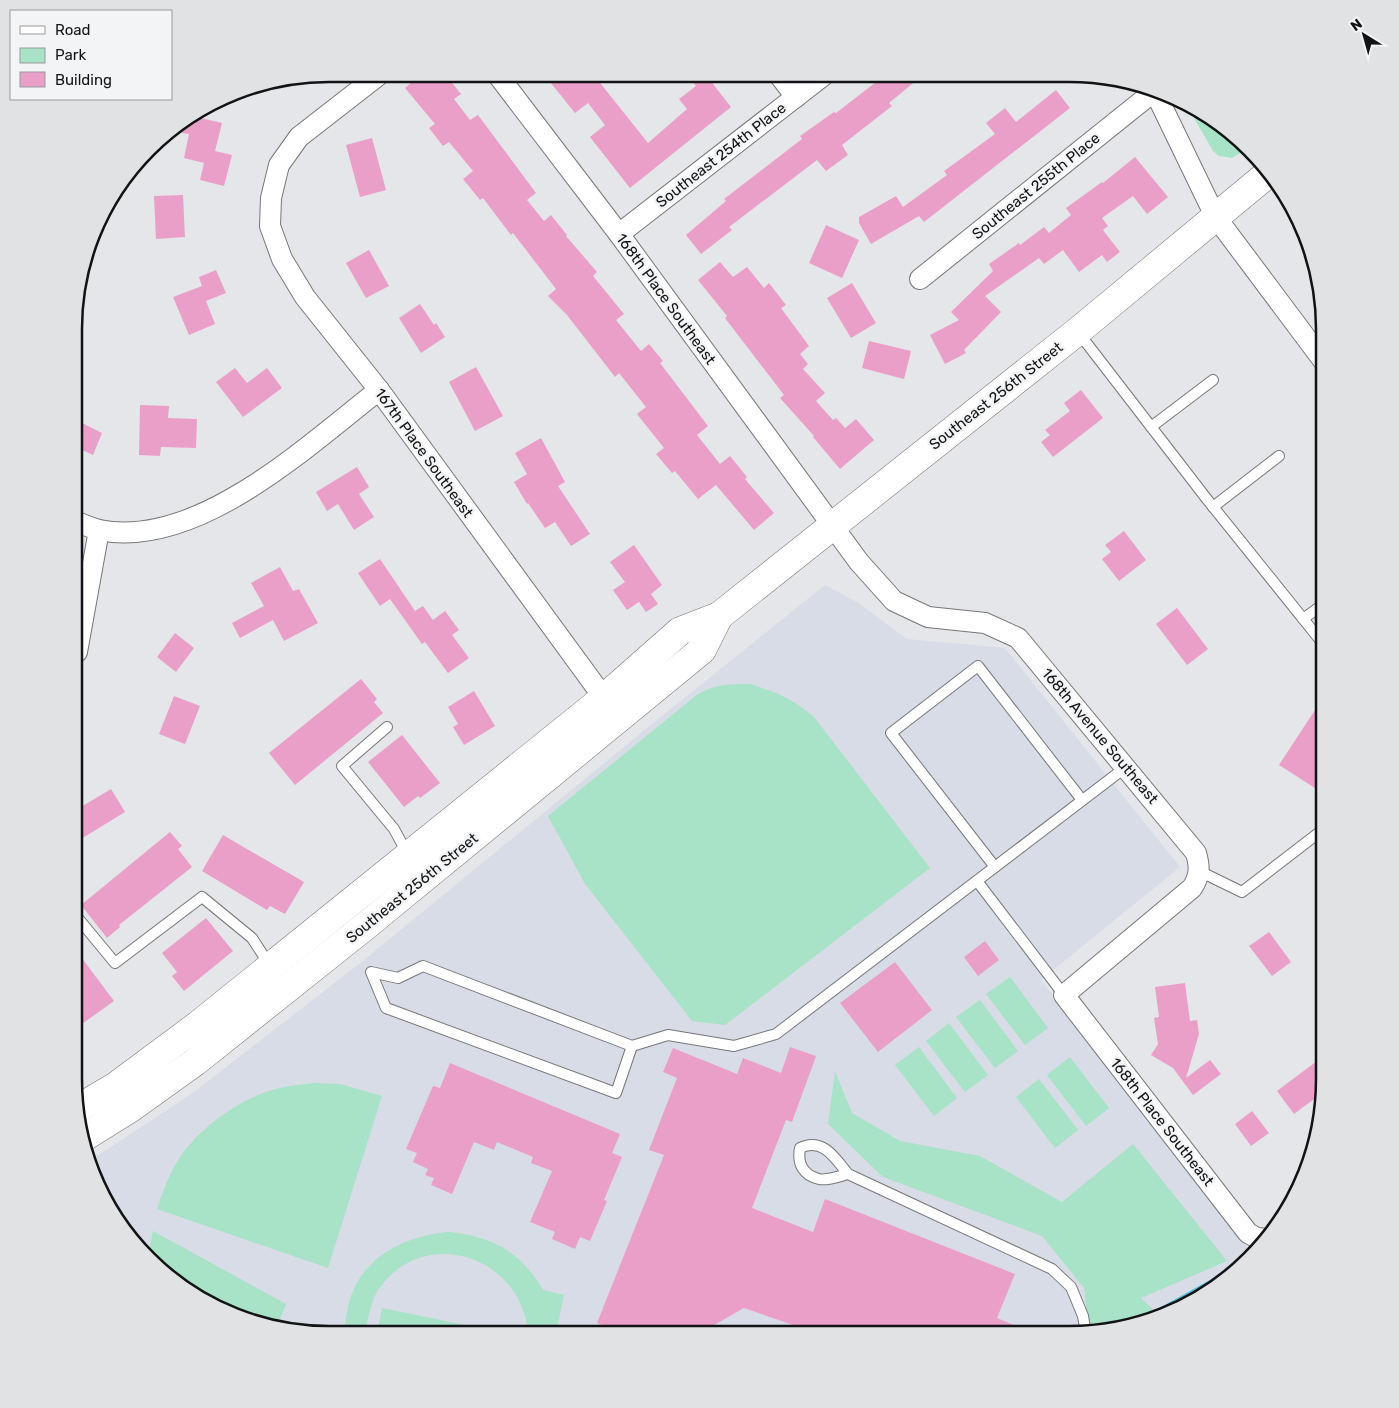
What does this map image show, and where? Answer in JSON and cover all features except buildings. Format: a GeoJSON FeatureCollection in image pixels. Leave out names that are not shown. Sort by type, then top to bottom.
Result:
{"type":"FeatureCollection","features":[{"type":"Feature","properties":{"kind":"main road","name":"Southeast 256th Street"},"geometry":{"type":"LineString","coordinates":[[89,1134],[131,1108],[195,1062],[265,1006],[406,875],[680,631],[719,616],[1078,331],[1264,177]]}},
{"type":"Feature","properties":{"kind":"main road","name":"Southeast 256th Street"},"geometry":{"type":"LineString","coordinates":[[84,1105],[116,1086],[198,1025],[270,967],[406,875],[702,650],[719,616]]}},
{"type":"Feature","properties":{"kind":"main road"},"geometry":{"type":"LineString","coordinates":[[265,1006],[272,980],[270,967]]}},
{"type":"Feature","properties":{"kind":"street","name":"167th Place Southeast"},"geometry":{"type":"LineString","coordinates":[[368,83],[299,137],[279,165],[270,198],[270,226],[282,259],[305,297],[379,390],[604,698]]}},
{"type":"Feature","properties":{"kind":"street","name":"168th Place Southeast"},"geometry":{"type":"LineString","coordinates":[[504,83],[619,234],[805,487],[832,527]]}},
{"type":"Feature","properties":{"kind":"street"},"geometry":{"type":"LineString","coordinates":[[785,83],[796,97]]}},
{"type":"Feature","properties":{"kind":"street","name":"Southeast 254th Place"},"geometry":{"type":"LineString","coordinates":[[619,234],[814,83]]}},
{"type":"Feature","properties":{"kind":"street","name":"Southeast 255th Place"},"geometry":{"type":"LineString","coordinates":[[920,279],[1148,96]]}},
{"type":"Feature","properties":{"kind":"street"},"geometry":{"type":"LineString","coordinates":[[1158,99],[1215,216],[1316,351]]}},
{"type":"Feature","properties":{"kind":"street"},"geometry":{"type":"LineString","coordinates":[[83,524],[98,530],[126,532],[151,530],[197,516],[258,484],[379,390]]}},
{"type":"Feature","properties":{"kind":"street","name":"168th Avenue Southeast"},"geometry":{"type":"LineString","coordinates":[[832,527],[859,562],[894,601],[928,617],[985,622],[1018,638],[1196,853],[1199,871]]}},
{"type":"Feature","properties":{"kind":"street"},"geometry":{"type":"LineString","coordinates":[[83,617],[98,530]]}},
{"type":"Feature","properties":{"kind":"street"},"geometry":{"type":"LineString","coordinates":[[1064,995],[1192,888],[1198,880],[1199,871]]}},
{"type":"Feature","properties":{"kind":"street","name":"168th Place Southeast"},"geometry":{"type":"LineString","coordinates":[[1064,995],[1248,1232],[1257,1238]]}},
{"type":"Feature","properties":{"kind":"lane"},"geometry":{"type":"LineString","coordinates":[[1078,331],[1213,507],[1316,635]]}},
{"type":"Feature","properties":{"kind":"lane"},"geometry":{"type":"LineString","coordinates":[[1151,427],[1212,380]]}},
{"type":"Feature","properties":{"kind":"lane"},"geometry":{"type":"LineString","coordinates":[[1213,507],[1279,456]]}},
{"type":"Feature","properties":{"kind":"lane"},"geometry":{"type":"LineString","coordinates":[[1303,619],[1316,610]]}},
{"type":"Feature","properties":{"kind":"lane"},"geometry":{"type":"LineString","coordinates":[[995,867],[892,733],[978,666],[1082,800]]}},
{"type":"Feature","properties":{"kind":"lane"},"geometry":{"type":"LineString","coordinates":[[388,728],[342,766],[394,829],[406,875]]}},
{"type":"Feature","properties":{"kind":"lane"},"geometry":{"type":"LineString","coordinates":[[632,1046],[616,1093],[386,1008],[371,972],[398,978],[423,966],[632,1046],[668,1035],[734,1046],[776,1034],[1126,767]]}},
{"type":"Feature","properties":{"kind":"lane"},"geometry":{"type":"LineString","coordinates":[[1199,871],[1242,892],[1316,835]]}},
{"type":"Feature","properties":{"kind":"lane"},"geometry":{"type":"LineString","coordinates":[[977,881],[1064,995]]}},
{"type":"Feature","properties":{"kind":"lane"},"geometry":{"type":"LineString","coordinates":[[83,924],[115,963],[202,897],[252,938],[270,967]]}},
{"type":"Feature","properties":{"kind":"lane"},"geometry":{"type":"LineString","coordinates":[[848,1174],[820,1180],[801,1168],[798,1159],[800,1148],[809,1144],[820,1145],[834,1156],[848,1174],[1052,1269],[1071,1287],[1084,1316],[1085,1325]]}},
{"type":"Feature","properties":{"kind":"shaded area"},"geometry":{"type":"Polygon","coordinates":[[[825,585],[857,602],[907,639],[1005,648],[1180,867],[1041,980],[1248,1249],[1207,1284],[1164,1307],[1118,1321],[1070,1326],[313,1325],[281,1321],[235,1307],[192,1284],[155,1253],[124,1216],[108,1188],[96,1157],[194,1092],[364,960],[825,585]]]}},
{"type":"Feature","properties":{"kind":"green space"},"geometry":{"type":"Polygon","coordinates":[[[1193,116],[1207,124],[1241,152],[1232,158],[1219,156],[1213,151],[1193,116]]]}},
{"type":"Feature","properties":{"kind":"green space"},"geometry":{"type":"Polygon","coordinates":[[[750,684],[784,696],[814,717],[930,868],[725,1025],[692,1021],[585,884],[548,816],[698,694],[717,686],[750,684]]]}},
{"type":"Feature","properties":{"kind":"green space"},"geometry":{"type":"Polygon","coordinates":[[[1010,977],[1048,1028],[1025,1045],[986,994],[1010,977]]]}},
{"type":"Feature","properties":{"kind":"green space"},"geometry":{"type":"Polygon","coordinates":[[[980,1000],[1018,1051],[995,1068],[956,1017],[980,1000]]]}},
{"type":"Feature","properties":{"kind":"green space"},"geometry":{"type":"Polygon","coordinates":[[[949,1023],[988,1075],[965,1092],[926,1041],[949,1023]]]}},
{"type":"Feature","properties":{"kind":"green space"},"geometry":{"type":"Polygon","coordinates":[[[919,1047],[957,1098],[934,1116],[895,1065],[919,1047]]]}},
{"type":"Feature","properties":{"kind":"green space"},"geometry":{"type":"Polygon","coordinates":[[[1070,1057],[1109,1108],[1086,1126],[1047,1075],[1070,1057]]]}},
{"type":"Feature","properties":{"kind":"green space"},"geometry":{"type":"Polygon","coordinates":[[[835,1071],[852,1113],[900,1141],[980,1156],[1062,1202],[1133,1144],[1227,1261],[1141,1298],[1154,1310],[1118,1321],[1088,1325],[1084,1288],[1042,1236],[883,1177],[828,1124],[835,1071]]]}},
{"type":"Feature","properties":{"kind":"green space"},"geometry":{"type":"Polygon","coordinates":[[[1039,1079],[1078,1130],[1055,1148],[1016,1097],[1039,1079]]]}},
{"type":"Feature","properties":{"kind":"green space"},"geometry":{"type":"Polygon","coordinates":[[[313,1083],[340,1084],[382,1096],[328,1268],[157,1209],[167,1182],[179,1159],[188,1146],[213,1122],[257,1095],[277,1089],[313,1083]]]}},
{"type":"Feature","properties":{"kind":"green space"},"geometry":{"type":"Polygon","coordinates":[[[153,1231],[286,1304],[279,1321],[235,1307],[220,1300],[192,1284],[150,1247],[153,1231]]]}},
{"type":"Feature","properties":{"kind":"green space"},"geometry":{"type":"Polygon","coordinates":[[[449,1232],[479,1237],[504,1248],[515,1256],[525,1265],[543,1290],[564,1295],[558,1326],[526,1326],[522,1307],[508,1285],[490,1268],[468,1258],[444,1254],[420,1258],[397,1270],[375,1295],[367,1326],[344,1326],[351,1296],[358,1281],[367,1269],[378,1258],[404,1242],[449,1232]]]}},
{"type":"Feature","properties":{"kind":"green space"},"geometry":{"type":"Polygon","coordinates":[[[382,1308],[470,1326],[379,1326],[382,1308]]]}},
{"type":"Feature","properties":{"kind":"water"},"geometry":{"type":"Polygon","coordinates":[[[1218,1275],[1179,1300],[1161,1307],[1218,1275]]]}}]}
